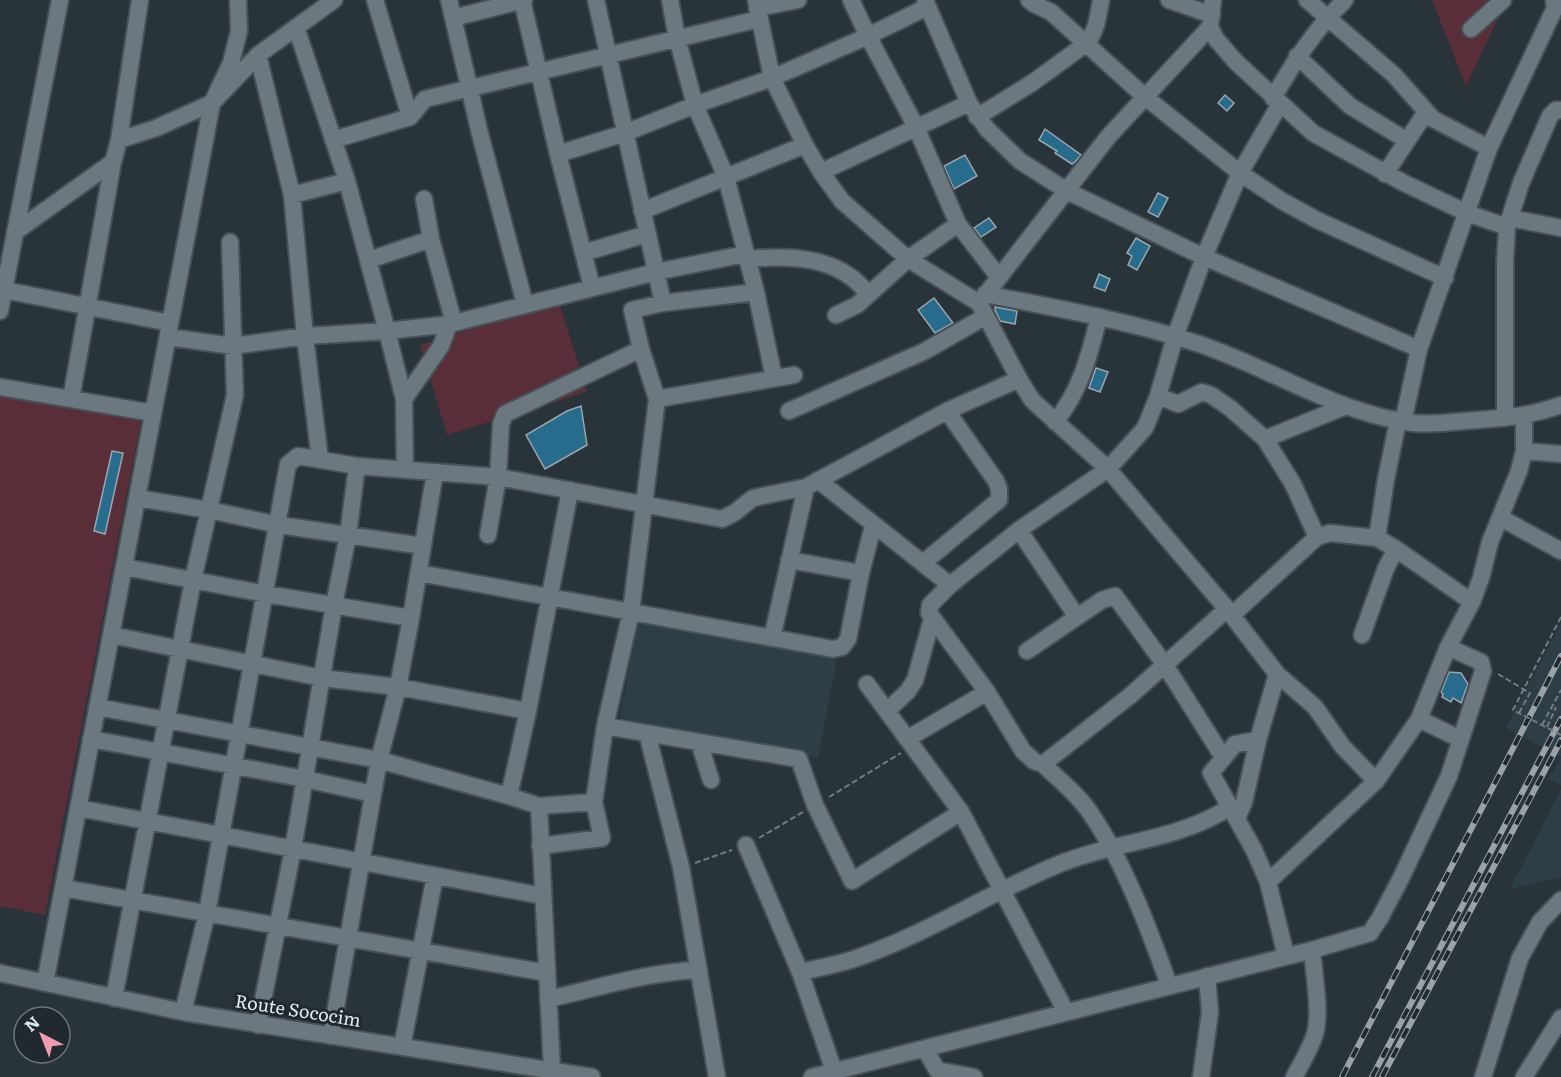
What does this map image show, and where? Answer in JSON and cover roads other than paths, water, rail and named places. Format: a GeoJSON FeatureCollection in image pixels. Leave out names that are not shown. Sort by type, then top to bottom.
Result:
{"type":"FeatureCollection","features":[{"type":"Feature","properties":{"kind":"street"},"geometry":{"type":"LineString","coordinates":[[0,311],[2,290],[60,0]]}},
{"type":"Feature","properties":{"kind":"street"},"geometry":{"type":"LineString","coordinates":[[71,399],[113,162],[119,140],[140,0]]}},
{"type":"Feature","properties":{"kind":"street"},"geometry":{"type":"LineString","coordinates":[[45,983],[212,103],[231,63],[239,31],[238,0]]}},
{"type":"Feature","properties":{"kind":"street"},"geometry":{"type":"LineString","coordinates":[[119,140],[156,128],[212,103],[258,55],[334,0]]}},
{"type":"Feature","properties":{"kind":"street"},"geometry":{"type":"LineString","coordinates":[[375,0],[410,117]]}},
{"type":"Feature","properties":{"kind":"street"},"geometry":{"type":"LineString","coordinates":[[449,0],[525,304]]}},
{"type":"Feature","properties":{"kind":"street"},"geometry":{"type":"LineString","coordinates":[[453,18],[523,0],[558,154],[592,287]]}},
{"type":"Feature","properties":{"kind":"street"},"geometry":{"type":"LineString","coordinates":[[596,0],[663,303]]}},
{"type":"Feature","properties":{"kind":"street"},"geometry":{"type":"LineString","coordinates":[[670,0],[677,38],[695,105],[726,177],[756,292],[774,378]]}},
{"type":"Feature","properties":{"kind":"street"},"geometry":{"type":"LineString","coordinates":[[333,140],[410,117],[425,99],[677,38],[757,9],[798,0]]}},
{"type":"Feature","properties":{"kind":"street"},"geometry":{"type":"LineString","coordinates":[[851,0],[916,128],[958,224],[998,276]]}},
{"type":"Feature","properties":{"kind":"street"},"geometry":{"type":"LineString","coordinates":[[1029,0],[1051,12],[1144,96],[1240,173],[1282,201],[1317,220],[1445,278]]}},
{"type":"Feature","properties":{"kind":"street"},"geometry":{"type":"LineString","coordinates":[[821,172],[916,128],[973,110],[1032,83],[1087,43],[1097,25],[1101,0]]}},
{"type":"Feature","properties":{"kind":"street"},"geometry":{"type":"LineString","coordinates":[[1169,0],[1212,14]]}},
{"type":"Feature","properties":{"kind":"street"},"geometry":{"type":"LineString","coordinates":[[1307,0],[1394,75],[1433,119],[1489,148]]}},
{"type":"Feature","properties":{"kind":"street"},"geometry":{"type":"LineString","coordinates":[[1169,985],[1147,925],[1111,848],[1090,812],[1043,764],[1034,761],[1023,751],[987,692],[932,619],[929,612],[930,605],[950,585],[1019,530],[1108,469],[1145,428],[1158,396],[1175,337],[1204,257],[1240,173],[1297,56],[1326,18],[1344,0]]}},
{"type":"Feature","properties":{"kind":"street"},"geometry":{"type":"LineString","coordinates":[[1471,29],[1503,0]]}},
{"type":"Feature","properties":{"kind":"street"},"geometry":{"type":"LineString","coordinates":[[1377,538],[1401,421],[1419,349],[1489,148],[1555,8],[1554,0]]}},
{"type":"Feature","properties":{"kind":"street"},"geometry":{"type":"LineString","coordinates":[[558,154],[625,133],[772,78],[868,36],[926,4],[973,110],[1014,156],[1066,191],[1204,257],[1419,349]]}},
{"type":"Feature","properties":{"kind":"street"},"geometry":{"type":"LineString","coordinates":[[757,9],[772,78],[805,146],[842,201],[908,259],[983,304],[1099,317],[1175,337],[1196,343],[1346,406],[1401,421],[1435,424],[1505,418],[1561,405]]}},
{"type":"Feature","properties":{"kind":"street"},"geometry":{"type":"LineString","coordinates":[[789,411],[925,351],[983,304],[998,276],[1108,137],[1212,14]]}},
{"type":"Feature","properties":{"kind":"street"},"geometry":{"type":"LineString","coordinates":[[1212,14],[1216,39],[1276,101],[1313,133],[1385,174],[1467,213],[1508,223],[1561,228]]}},
{"type":"Feature","properties":{"kind":"street"},"geometry":{"type":"LineString","coordinates":[[296,27],[347,181],[404,399],[405,469]]}},
{"type":"Feature","properties":{"kind":"street"},"geometry":{"type":"LineString","coordinates":[[258,55],[292,195],[305,336],[320,460]]}},
{"type":"Feature","properties":{"kind":"street"},"geometry":{"type":"LineString","coordinates":[[1297,56],[1350,106],[1406,140]]}},
{"type":"Feature","properties":{"kind":"street"},"geometry":{"type":"LineString","coordinates":[[1505,418],[1505,273],[1508,223],[1521,183],[1550,116],[1556,110],[1561,110]]}},
{"type":"Feature","properties":{"kind":"street"},"geometry":{"type":"LineString","coordinates":[[1385,174],[1426,112]]}},
{"type":"Feature","properties":{"kind":"street"},"geometry":{"type":"LineString","coordinates":[[642,210],[805,146]]}},
{"type":"Feature","properties":{"kind":"street"},"geometry":{"type":"LineString","coordinates":[[15,232],[113,162]]}},
{"type":"Feature","properties":{"kind":"street"},"geometry":{"type":"LineString","coordinates":[[292,195],[347,181]]}},
{"type":"Feature","properties":{"kind":"street"},"geometry":{"type":"LineString","coordinates":[[404,399],[441,346],[452,316],[431,239],[424,199]]}},
{"type":"Feature","properties":{"kind":"street"},"geometry":{"type":"LineString","coordinates":[[836,315],[857,305],[908,259],[958,224]]}},
{"type":"Feature","properties":{"kind":"street"},"geometry":{"type":"LineString","coordinates":[[583,253],[647,234]]}},
{"type":"Feature","properties":{"kind":"street"},"geometry":{"type":"LineString","coordinates":[[369,260],[431,239]]}},
{"type":"Feature","properties":{"kind":"street"},"geometry":{"type":"LineString","coordinates":[[114,998],[193,580],[235,395],[230,242]]}},
{"type":"Feature","properties":{"kind":"street"},"geometry":{"type":"LineString","coordinates":[[2,290],[87,307],[233,346],[305,336],[450,324],[656,272],[746,257],[779,256],[808,259],[834,266],[858,282],[868,294]]}},
{"type":"Feature","properties":{"kind":"street"},"geometry":{"type":"LineString","coordinates":[[540,846],[602,838],[594,802],[605,726],[631,612],[657,399],[641,349],[632,310],[663,303],[756,292]]}},
{"type":"Feature","properties":{"kind":"street"},"geometry":{"type":"LineString","coordinates":[[983,304],[1018,379],[1032,400],[1108,469],[1229,612],[1277,674],[1315,707],[1343,747],[1376,781]]}},
{"type":"Feature","properties":{"kind":"street"},"geometry":{"type":"LineString","coordinates":[[1055,422],[1070,404],[1081,379],[1099,317]]}},
{"type":"Feature","properties":{"kind":"street"},"geometry":{"type":"LineString","coordinates":[[488,535],[498,477],[501,424],[505,414],[641,349]]}},
{"type":"Feature","properties":{"kind":"street"},"geometry":{"type":"LineString","coordinates":[[657,399],[794,375]]}},
{"type":"Feature","properties":{"kind":"street"},"geometry":{"type":"LineString","coordinates":[[183,1012],[207,913],[279,525],[288,464],[298,456],[357,466],[498,477],[722,519],[753,498],[812,484],[947,411],[1018,379]]}},
{"type":"Feature","properties":{"kind":"street"},"geometry":{"type":"LineString","coordinates":[[0,387],[153,413]]}},
{"type":"Feature","properties":{"kind":"street"},"geometry":{"type":"LineString","coordinates":[[1158,396],[1178,404],[1202,392],[1211,395],[1230,408],[1264,439],[1293,484],[1317,537]]}},
{"type":"Feature","properties":{"kind":"street"},"geometry":{"type":"LineString","coordinates":[[1264,439],[1346,406]]}},
{"type":"Feature","properties":{"kind":"street"},"geometry":{"type":"LineString","coordinates":[[923,563],[999,500],[996,481],[947,411]]}},
{"type":"Feature","properties":{"kind":"street"},"geometry":{"type":"LineString","coordinates":[[1268,882],[1376,781],[1419,719],[1448,647],[1472,602],[1490,542],[1520,471],[1524,451],[1524,415]]}},
{"type":"Feature","properties":{"kind":"street"},"geometry":{"type":"LineString","coordinates":[[1524,451],[1561,454]]}},
{"type":"Feature","properties":{"kind":"street"},"geometry":{"type":"LineString","coordinates":[[258,1024],[293,849],[348,535],[357,466]]}},
{"type":"Feature","properties":{"kind":"street"},"geometry":{"type":"LineString","coordinates":[[331,1036],[379,760],[398,687],[411,618],[435,472]]}},
{"type":"Feature","properties":{"kind":"street"},"geometry":{"type":"LineString","coordinates":[[812,484],[873,526],[950,585]]}},
{"type":"Feature","properties":{"kind":"street"},"geometry":{"type":"LineString","coordinates":[[772,638],[789,560],[812,484]]}},
{"type":"Feature","properties":{"kind":"street"},"geometry":{"type":"LineString","coordinates":[[509,796],[528,711],[570,490]]}},
{"type":"Feature","properties":{"kind":"street"},"geometry":{"type":"LineString","coordinates":[[137,498],[279,525],[423,546]]}},
{"type":"Feature","properties":{"kind":"street"},"geometry":{"type":"LineString","coordinates":[[1501,518],[1561,551]]}},
{"type":"Feature","properties":{"kind":"street"},"geometry":{"type":"LineString","coordinates":[[419,573],[833,649],[842,647],[848,639],[873,526]]}},
{"type":"Feature","properties":{"kind":"street"},"geometry":{"type":"LineString","coordinates":[[1019,530],[1077,617]]}},
{"type":"Feature","properties":{"kind":"street"},"geometry":{"type":"LineString","coordinates":[[1043,764],[1131,695],[1317,537],[1329,533],[1377,538],[1472,602]]}},
{"type":"Feature","properties":{"kind":"street"},"geometry":{"type":"LineString","coordinates":[[1362,635],[1386,568],[1396,549]]}},
{"type":"Feature","properties":{"kind":"street"},"geometry":{"type":"LineString","coordinates":[[789,560],[861,573]]}},
{"type":"Feature","properties":{"kind":"street"},"geometry":{"type":"LineString","coordinates":[[124,567],[411,618]]}},
{"type":"Feature","properties":{"kind":"street"},"geometry":{"type":"LineString","coordinates":[[1027,651],[1102,600],[1115,596],[1166,665],[1223,757]]}},
{"type":"Feature","properties":{"kind":"street"},"geometry":{"type":"LineString","coordinates":[[887,711],[908,691],[915,680],[932,619]]}},
{"type":"Feature","properties":{"kind":"street"},"geometry":{"type":"LineString","coordinates":[[111,635],[322,678],[398,687],[528,711]]}},
{"type":"Feature","properties":{"kind":"street"},"geometry":{"type":"LineString","coordinates":[[812,1077],[834,1071],[857,1071],[925,1049],[1312,950],[1370,933],[1402,876],[1449,776],[1484,666],[1481,662],[1448,647]]}},
{"type":"Feature","properties":{"kind":"street"},"geometry":{"type":"LineString","coordinates":[[800,972],[853,959],[900,940],[1059,864],[1111,848],[1189,829],[1234,813],[1245,802],[1258,740],[1277,674]]}},
{"type":"Feature","properties":{"kind":"street"},"geometry":{"type":"LineString","coordinates":[[867,684],[961,812],[1066,1012]]}},
{"type":"Feature","properties":{"kind":"street"},"geometry":{"type":"LineString","coordinates":[[910,742],[987,692]]}},
{"type":"Feature","properties":{"kind":"street"},"geometry":{"type":"LineString","coordinates":[[97,707],[379,760],[539,806],[594,802]]}},
{"type":"Feature","properties":{"kind":"street"},"geometry":{"type":"LineString","coordinates":[[1419,719],[1460,740]]}},
{"type":"Feature","properties":{"kind":"street"},"geometry":{"type":"LineString","coordinates":[[605,726],[799,759],[815,805],[852,881],[961,812]]}},
{"type":"Feature","properties":{"kind":"street"},"geometry":{"type":"LineString","coordinates":[[647,733],[681,867],[717,1077]]}},
{"type":"Feature","properties":{"kind":"street"},"geometry":{"type":"LineString","coordinates":[[91,739],[373,794]]}},
{"type":"Feature","properties":{"kind":"street"},"geometry":{"type":"LineString","coordinates":[[1258,740],[1235,744],[1212,770],[1212,776],[1254,850],[1268,882],[1286,956]]}},
{"type":"Feature","properties":{"kind":"street"},"geometry":{"type":"LineString","coordinates":[[699,742],[711,780]]}},
{"type":"Feature","properties":{"kind":"street"},"geometry":{"type":"LineString","coordinates":[[539,806],[552,1070]]}},
{"type":"Feature","properties":{"kind":"street"},"geometry":{"type":"LineString","coordinates":[[78,808],[543,896]]}},
{"type":"Feature","properties":{"kind":"street"},"geometry":{"type":"LineString","coordinates":[[746,845],[800,972],[834,1071]]}},
{"type":"Feature","properties":{"kind":"street"},"geometry":{"type":"LineString","coordinates":[[402,1047],[435,876]]}},
{"type":"Feature","properties":{"kind":"street"},"geometry":{"type":"LineString","coordinates":[[63,888],[547,974]]}},
{"type":"Feature","properties":{"kind":"street"},"geometry":{"type":"LineString","coordinates":[[1483,1077],[1520,958],[1540,922],[1561,900]]}},
{"type":"Feature","properties":{"kind":"street"},"geometry":{"type":"LineString","coordinates":[[1294,1077],[1311,1046],[1317,1019],[1312,950]]}},
{"type":"Feature","properties":{"kind":"street"},"geometry":{"type":"LineString","coordinates":[[548,999],[648,975],[699,970]]}},
{"type":"Feature","properties":{"kind":"street","name":"Route Sococim"},"geometry":{"type":"LineString","coordinates":[[0,973],[183,1012],[402,1047],[517,1071],[552,1070],[592,1077]]}},
{"type":"Feature","properties":{"kind":"street"},"geometry":{"type":"LineString","coordinates":[[1201,1077],[1210,1012],[1208,976]]}},
{"type":"Feature","properties":{"kind":"street"},"geometry":{"type":"LineString","coordinates":[[1524,1077],[1561,1018]]}},
{"type":"Feature","properties":{"kind":"street"},"geometry":{"type":"LineString","coordinates":[[925,1049],[937,1070],[974,1077]]}},
{"type":"Feature","properties":{"kind":"railway"},"geometry":{"type":"LineString","coordinates":[[1342,1077],[1561,656]]}},
{"type":"Feature","properties":{"kind":"railway"},"geometry":{"type":"LineString","coordinates":[[1372,1077],[1561,719]]}},
{"type":"Feature","properties":{"kind":"railway"},"geometry":{"type":"LineString","coordinates":[[1382,1077],[1561,740]]}}]}
